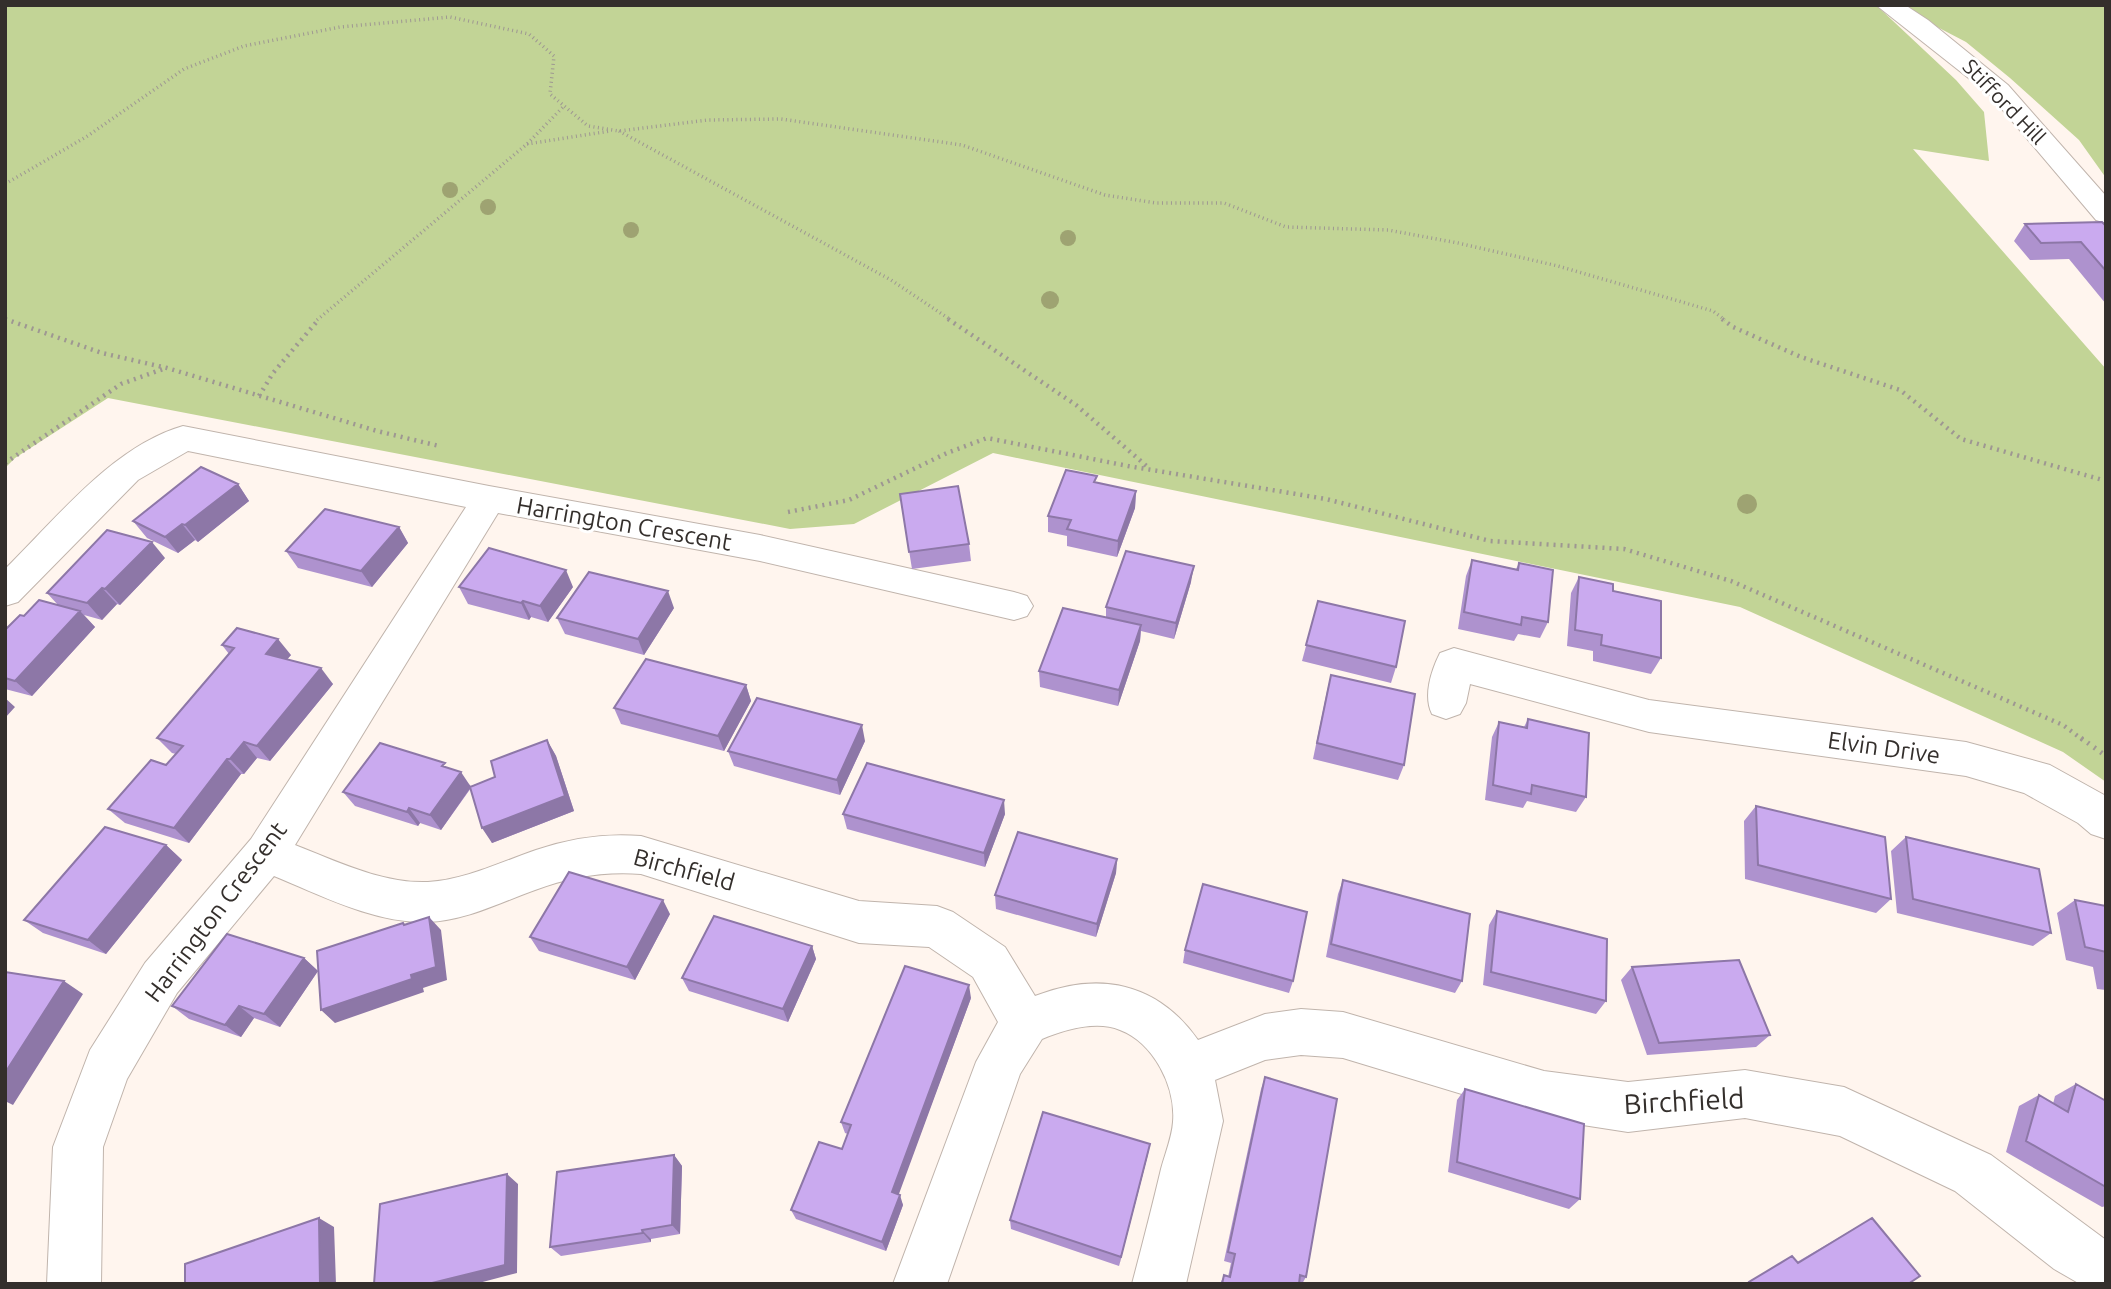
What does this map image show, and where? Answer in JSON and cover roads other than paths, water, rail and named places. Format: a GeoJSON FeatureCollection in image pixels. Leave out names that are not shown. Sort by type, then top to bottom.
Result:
{"type":"FeatureCollection","features":[{"type":"Feature","properties":{"kind":"street","name":"Stifford Hill"},"geometry":{"type":"LineString","coordinates":[[1888,5],[1919,24],[1999,90],[2106,214]]}},
{"type":"Feature","properties":{"kind":"street","name":"Harrington Crescent"},"geometry":{"type":"LineString","coordinates":[[5,592],[126,471],[183,438],[489,499],[760,548],[1014,606]]}},
{"type":"Feature","properties":{"kind":"street","name":"Harrington Crescent"},"geometry":{"type":"LineString","coordinates":[[74,1284],[78,1147],[107,1068],[161,978],[266,853],[489,499]]}},
{"type":"Feature","properties":{"kind":"street","name":"Elvin Drive"},"geometry":{"type":"LineString","coordinates":[[1446,703],[1454,664],[1649,716],[1966,759],[2035,778],[2093,810],[2106,821]]}},
{"type":"Feature","properties":{"kind":"street","name":"Birchfield"},"geometry":{"type":"LineString","coordinates":[[266,853],[380,896],[427,902],[491,886],[570,859],[605,853],[641,855],[859,922],[937,927],[989,962],[1025,1023]]}},
{"type":"Feature","properties":{"kind":"street"},"geometry":{"type":"LineString","coordinates":[[920,1284],[1000,1062],[1025,1023],[1056,1008],[1089,1003],[1123,1007],[1152,1023],[1175,1044],[1189,1068],[1198,1121],[1159,1284]]}},
{"type":"Feature","properties":{"kind":"street","name":"Birchfield"},"geometry":{"type":"LineString","coordinates":[[1189,1068],[1265,1037],[1301,1032],[1322,1033],[1343,1035],[1544,1095],[1628,1107],[1745,1094],[1844,1112],[1973,1174],[2073,1250],[2106,1269]]}}]}
